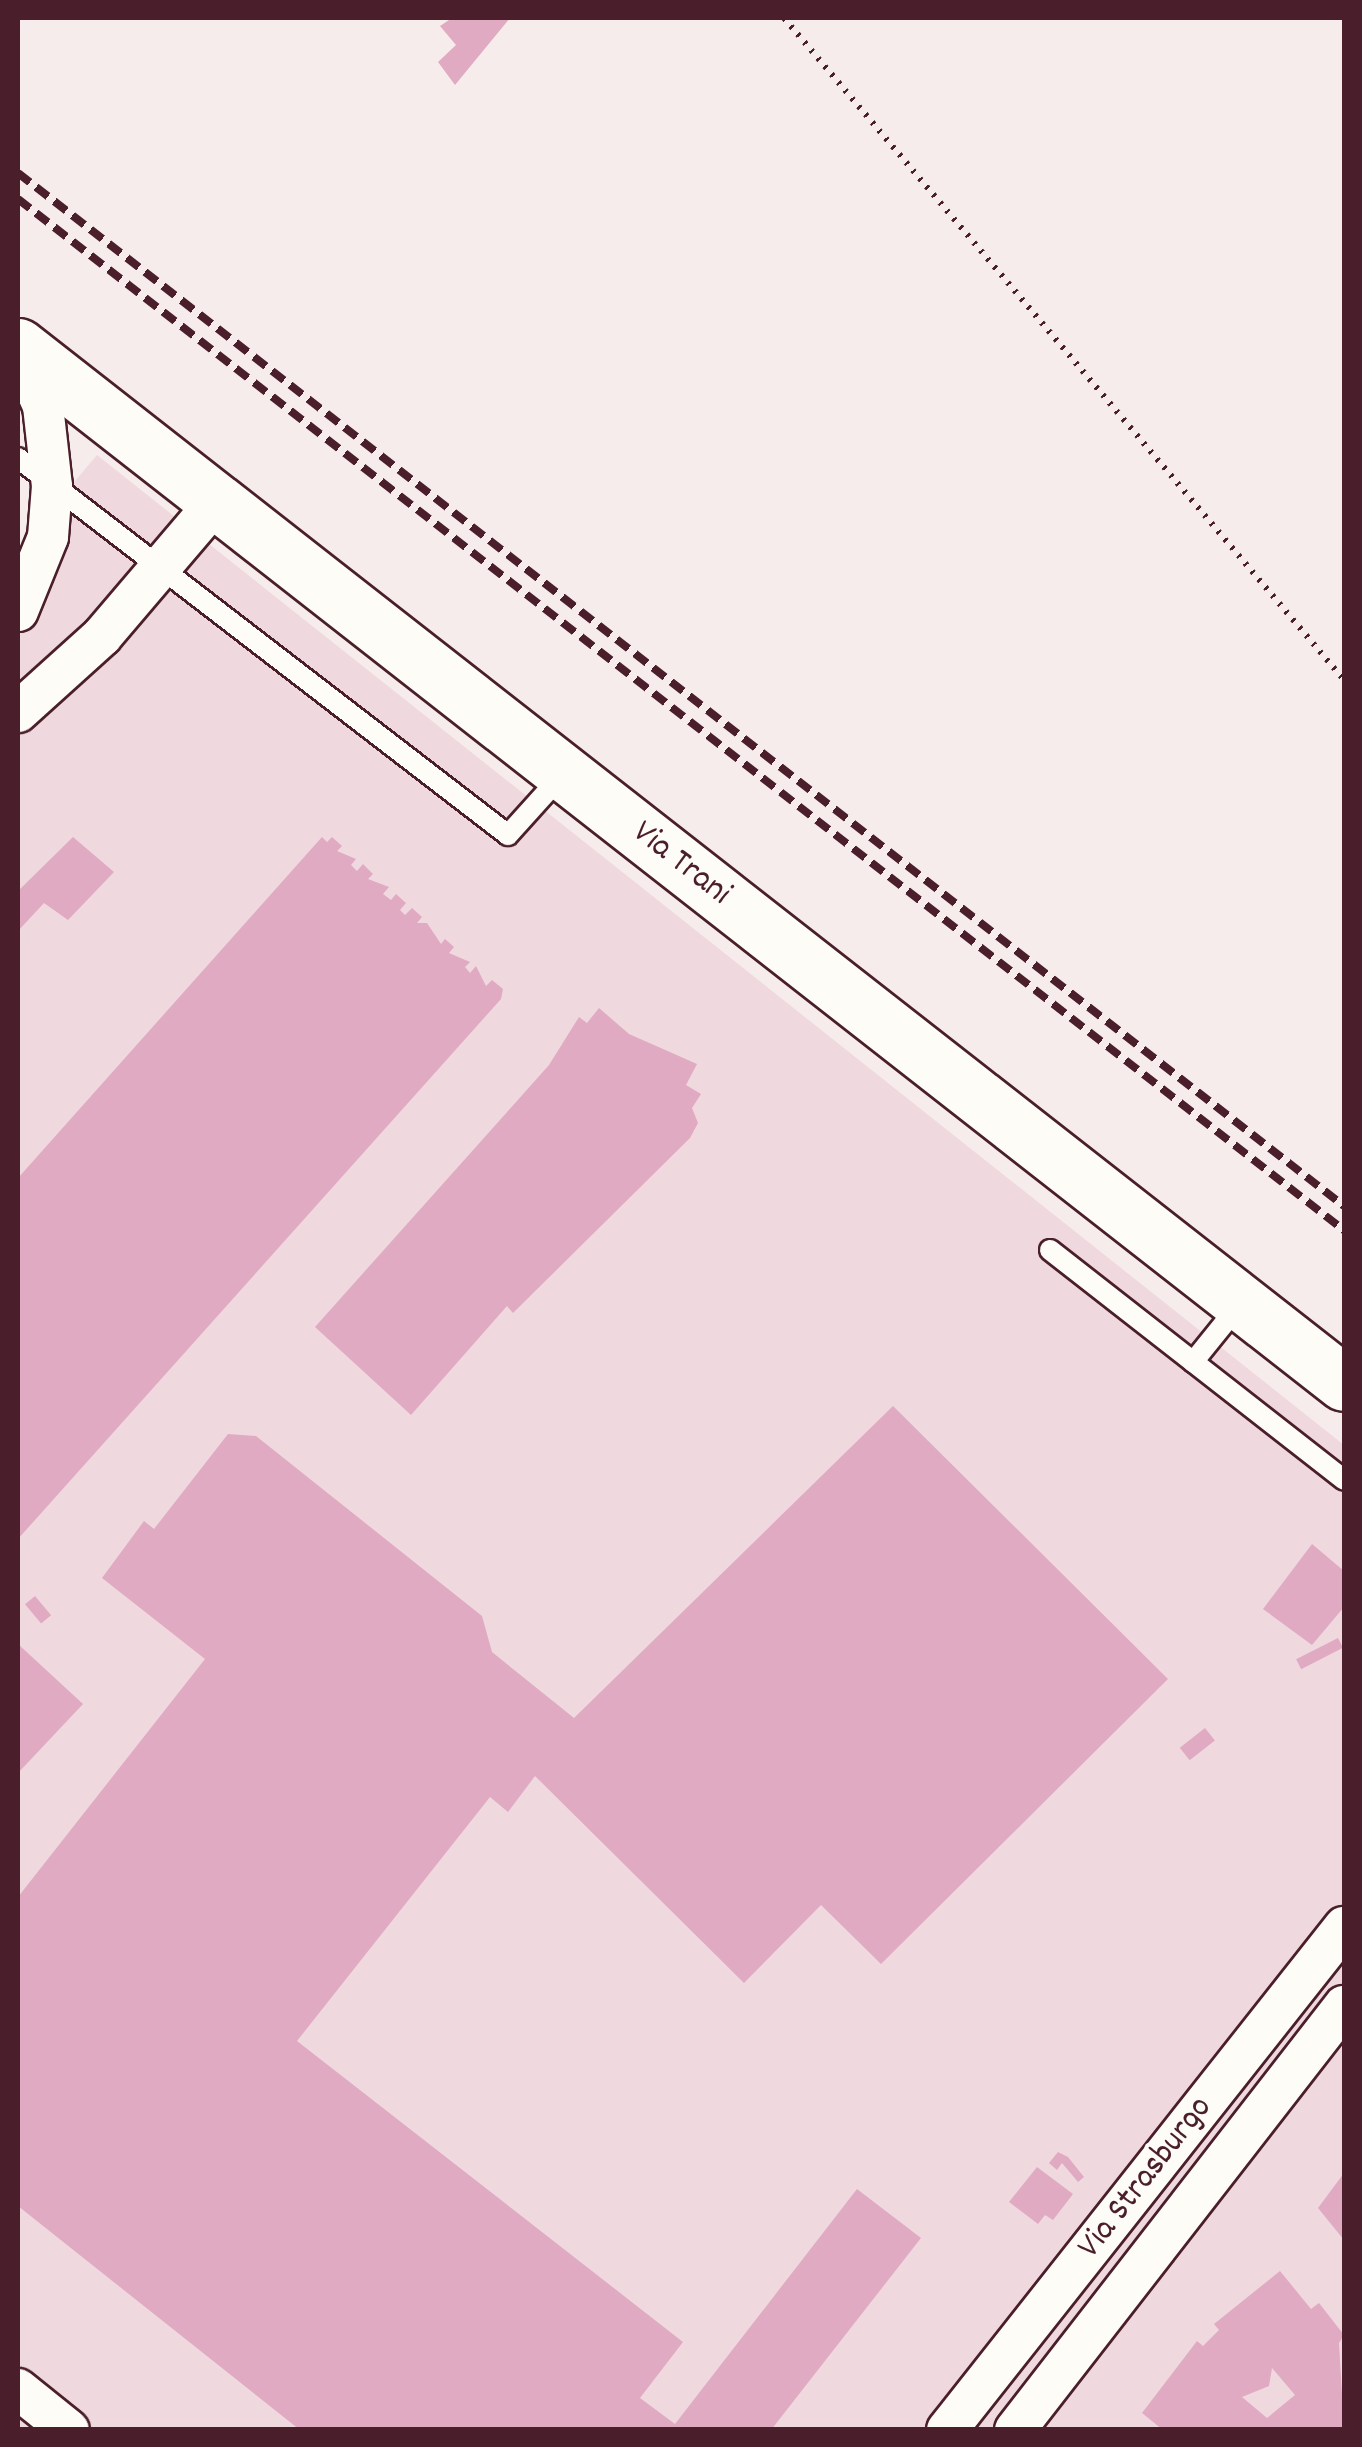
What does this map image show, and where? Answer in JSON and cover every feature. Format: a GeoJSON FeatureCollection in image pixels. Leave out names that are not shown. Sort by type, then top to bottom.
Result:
{"type":"FeatureCollection","features":[{"type":"Feature","properties":{"kind":"main road","name":"Via Trani"},"geometry":{"type":"LineString","coordinates":[[18,348],[1344,1383]]}},
{"type":"Feature","properties":{"kind":"street"},"geometry":{"type":"LineString","coordinates":[[18,348],[43,406],[52,486],[48,538],[18,612]]}},
{"type":"Feature","properties":{"kind":"street"},"geometry":{"type":"LineString","coordinates":[[18,712],[102,636],[217,501]]}},
{"type":"Feature","properties":{"kind":"street","name":"Via Strasburgo"},"geometry":{"type":"LineString","coordinates":[[948,2430],[1344,1927]]}},
{"type":"Feature","properties":{"kind":"street","name":"Via Strasburgo"},"geometry":{"type":"LineString","coordinates":[[1014,2430],[1344,2006]]}},
{"type":"Feature","properties":{"kind":"street"},"geometry":{"type":"LineString","coordinates":[[18,2389],[70,2430]]}},
{"type":"Feature","properties":{"kind":"lane"},"geometry":{"type":"LineString","coordinates":[[18,458],[508,835],[564,772]]}},
{"type":"Feature","properties":{"kind":"lane"},"geometry":{"type":"LineString","coordinates":[[1050,1250],[1344,1480]]}},
{"type":"Feature","properties":{"kind":"lane"},"geometry":{"type":"LineString","coordinates":[[1193,1362],[1241,1302]]}},
{"type":"Feature","properties":{"kind":"path"},"geometry":{"type":"LineString","coordinates":[[784,18],[1344,680]]}},
{"type":"Feature","properties":{"kind":"shaded area"},"geometry":{"type":"Polygon","coordinates":[[[97,455],[1344,1445],[1344,2429],[18,2430],[18,548],[97,455]]]}},
{"type":"Feature","properties":{"kind":"building"},"geometry":{"type":"Polygon","coordinates":[[[452,18],[510,18],[455,85],[438,62],[456,45],[440,26],[452,18]]]}},
{"type":"Feature","properties":{"kind":"building"},"geometry":{"type":"Polygon","coordinates":[[[73,837],[114,872],[68,920],[44,903],[18,931],[18,891],[73,837]]]}},
{"type":"Feature","properties":{"kind":"building"},"geometry":{"type":"Polygon","coordinates":[[[322,837],[327,842],[332,837],[342,846],[337,851],[356,859],[351,865],[357,871],[363,864],[373,874],[368,879],[389,887],[383,894],[391,900],[396,894],[406,903],[400,910],[405,915],[412,908],[422,917],[417,923],[427,923],[441,944],[445,939],[454,947],[449,953],[470,962],[465,967],[470,973],[476,966],[486,986],[492,980],[503,989],[501,999],[18,1539],[18,1178],[322,837]]]}},
{"type":"Feature","properties":{"kind":"building"},"geometry":{"type":"Polygon","coordinates":[[[599,1008],[629,1034],[697,1064],[686,1085],[701,1094],[692,1108],[698,1123],[690,1138],[513,1313],[507,1306],[411,1415],[315,1327],[549,1065],[579,1017],[587,1023],[599,1008]]]}},
{"type":"Feature","properties":{"kind":"building"},"geometry":{"type":"Polygon","coordinates":[[[893,1406],[1168,1679],[881,1964],[821,1905],[744,1983],[535,1776],[508,1812],[490,1797],[297,2041],[683,2342],[640,2398],[675,2424],[857,2189],[921,2238],[771,2430],[300,2430],[18,2206],[18,1897],[205,1659],[102,1578],[144,1521],[154,1529],[228,1434],[256,1436],[482,1616],[492,1652],[574,1718],[893,1406]]]}},
{"type":"Feature","properties":{"kind":"building"},"geometry":{"type":"Polygon","coordinates":[[[1312,1544],[1344,1571],[1344,1607],[1312,1645],[1263,1609],[1312,1544]]]}},
{"type":"Feature","properties":{"kind":"building"},"geometry":{"type":"Polygon","coordinates":[[[35,1596],[51,1615],[41,1624],[25,1604],[35,1596]]]}},
{"type":"Feature","properties":{"kind":"building"},"geometry":{"type":"Polygon","coordinates":[[[1338,1638],[1343,1648],[1301,1669],[1296,1659],[1338,1638]]]}},
{"type":"Feature","properties":{"kind":"building"},"geometry":{"type":"Polygon","coordinates":[[[18,1644],[83,1704],[18,1773],[18,1644]]]}},
{"type":"Feature","properties":{"kind":"building"},"geometry":{"type":"Polygon","coordinates":[[[1205,1728],[1215,1741],[1190,1760],[1180,1748],[1205,1728]]]}},
{"type":"Feature","properties":{"kind":"building"},"geometry":{"type":"Polygon","coordinates":[[[1058,2152],[1068,2157],[1084,2177],[1078,2182],[1062,2163],[1057,2170],[1049,2163],[1058,2152]]]}},
{"type":"Feature","properties":{"kind":"building"},"geometry":{"type":"Polygon","coordinates":[[[1037,2167],[1073,2194],[1053,2220],[1045,2215],[1038,2224],[1009,2202],[1037,2167]]]}},
{"type":"Feature","properties":{"kind":"building"},"geometry":{"type":"Polygon","coordinates":[[[1344,2173],[1344,2240],[1318,2208],[1344,2173]]]}},
{"type":"Feature","properties":{"kind":"building"},"geometry":{"type":"Polygon","coordinates":[[[1280,2271],[1311,2309],[1319,2303],[1344,2335],[1339,2343],[1344,2430],[1163,2430],[1142,2413],[1197,2341],[1203,2346],[1219,2330],[1214,2324],[1280,2271]],[[1272,2368],[1269,2386],[1242,2397],[1267,2418],[1295,2395],[1272,2368]]]}},
{"type":"Feature","properties":{"kind":"railway"},"geometry":{"type":"LineString","coordinates":[[18,173],[1344,1206]]}},
{"type":"Feature","properties":{"kind":"railway"},"geometry":{"type":"LineString","coordinates":[[18,199],[1344,1230]]}}]}
